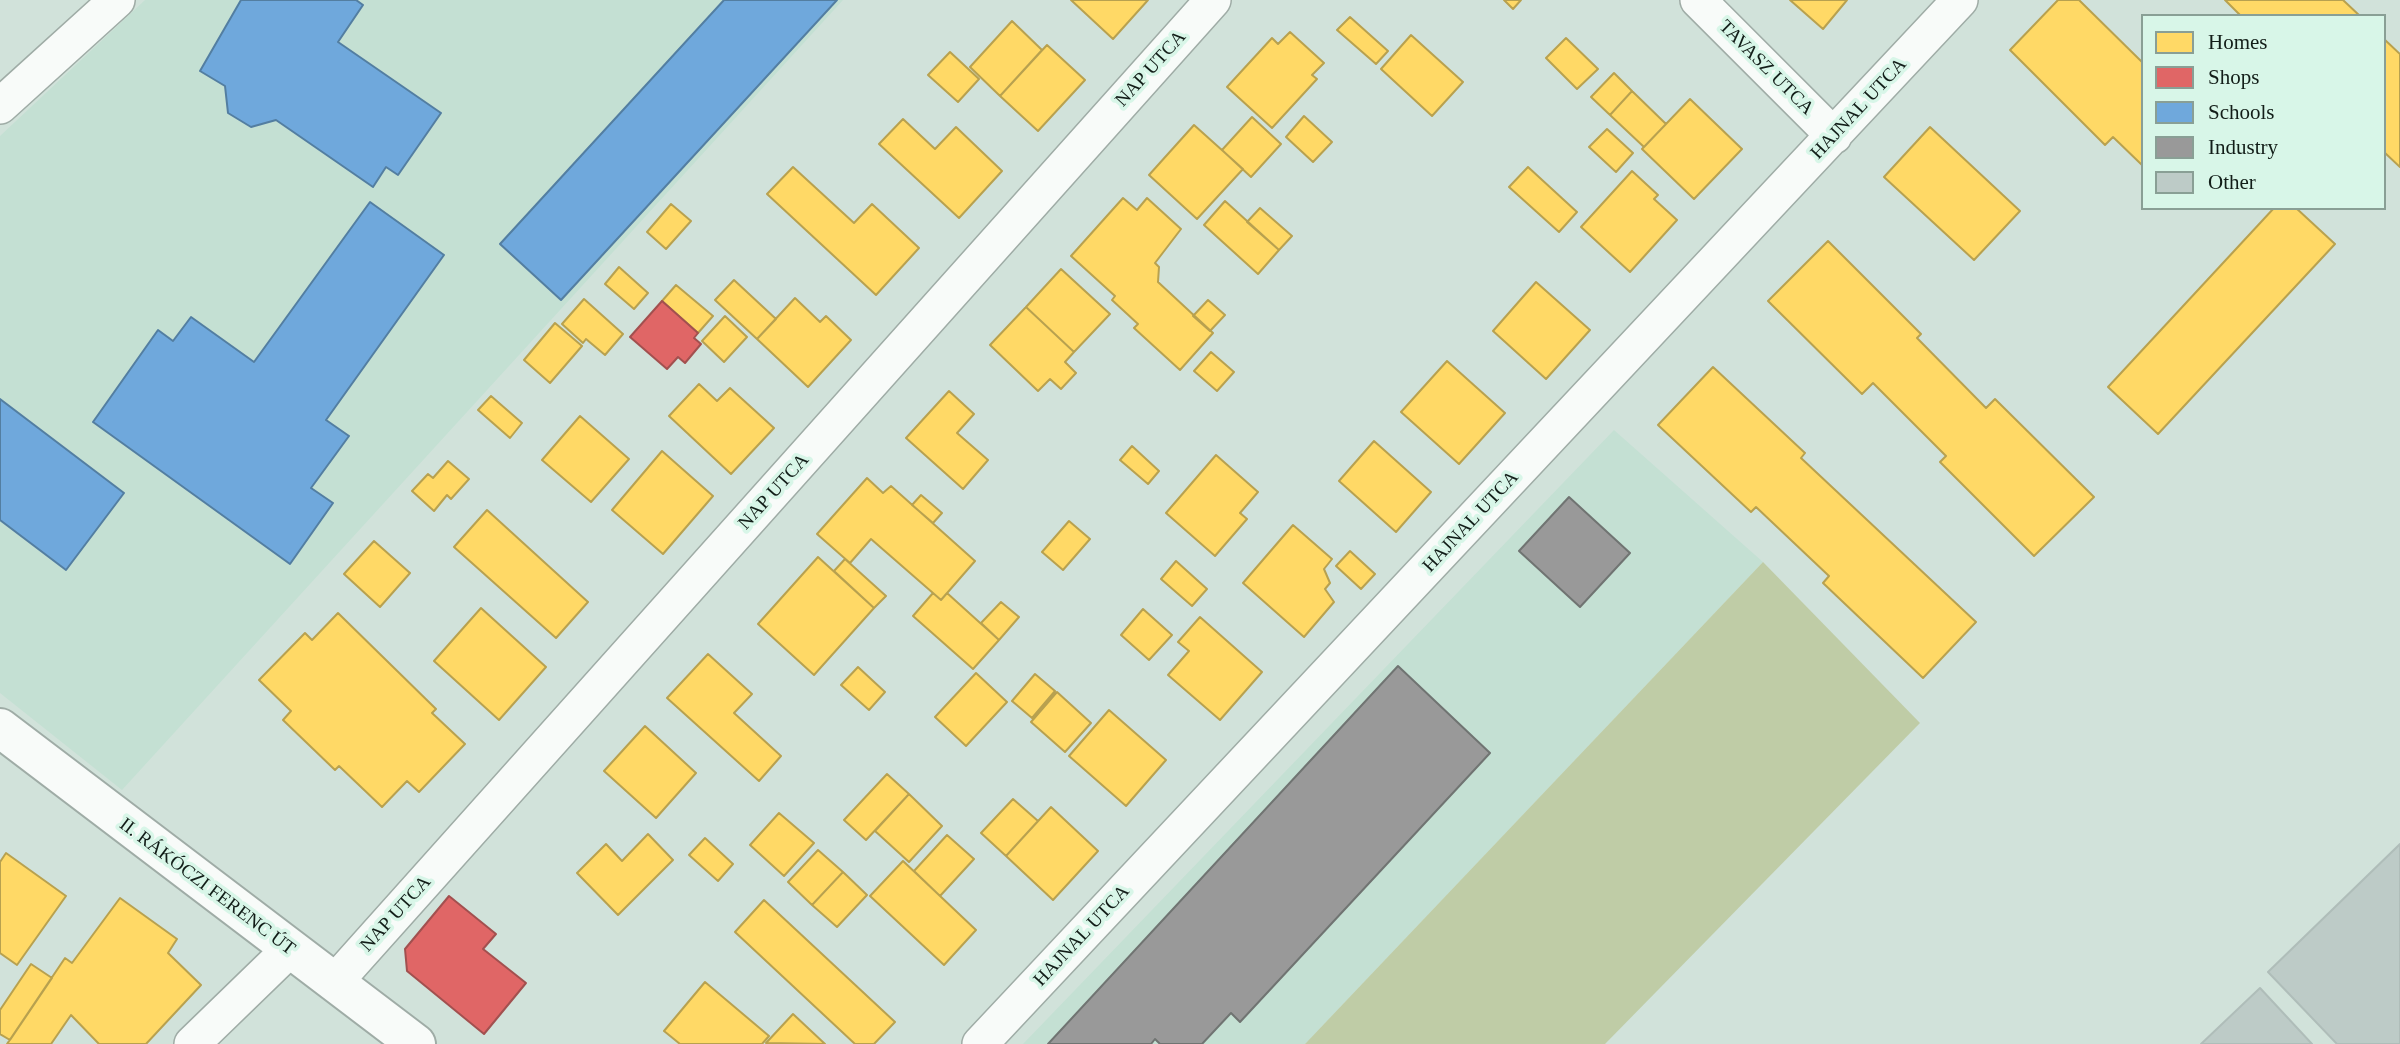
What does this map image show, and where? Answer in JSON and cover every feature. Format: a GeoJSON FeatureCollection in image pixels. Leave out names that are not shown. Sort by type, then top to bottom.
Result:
{"type":"FeatureCollection","features":[{"type":"Feature","properties":{"kind":"main road","name":"II. RÁKÓCZI FERENC ÚT"},"geometry":{"type":"LineString","coordinates":[[0,728],[416,1044]]}},
{"type":"Feature","properties":{"kind":"street"},"geometry":{"type":"LineString","coordinates":[[0,106],[117,0]]}},
{"type":"Feature","properties":{"kind":"street","name":"NAP UTCA"},"geometry":{"type":"LineString","coordinates":[[334,983],[1213,0]]}},
{"type":"Feature","properties":{"kind":"street","name":"TAVASZ UTCA"},"geometry":{"type":"LineString","coordinates":[[1698,0],[1834,136]]}},
{"type":"Feature","properties":{"kind":"street","name":"HAJNAL UTCA"},"geometry":{"type":"LineString","coordinates":[[980,1044],[1960,0]]}},
{"type":"Feature","properties":{"kind":"street"},"geometry":{"type":"LineString","coordinates":[[192,1044],[290,949]]}},
{"type":"Feature","properties":{"kind":"shaded area"},"geometry":{"type":"Polygon","coordinates":[[[145,0],[843,0],[122,790],[0,693],[0,136],[145,0]]]}},
{"type":"Feature","properties":{"kind":"shaded area"},"geometry":{"type":"Polygon","coordinates":[[[1614,430],[1763,562],[1305,1044],[1023,1044],[1614,430]]]}},
{"type":"Feature","properties":{"kind":"green space"},"geometry":{"type":"Polygon","coordinates":[[[1763,562],[1920,723],[1605,1044],[1305,1044],[1763,562]]]}},
{"type":"Feature","properties":{"kind":"building: Homes"},"geometry":{"type":"Polygon","coordinates":[[[1071,0],[1148,0],[1113,39],[1071,0]]]}},
{"type":"Feature","properties":{"kind":"building: Homes"},"geometry":{"type":"Polygon","coordinates":[[[1504,0],[1521,0],[1513,9],[1504,0]]]}},
{"type":"Feature","properties":{"kind":"building: Homes"},"geometry":{"type":"Polygon","coordinates":[[[1790,0],[1847,0],[1823,29],[1790,0]]]}},
{"type":"Feature","properties":{"kind":"building: Homes"},"geometry":{"type":"Polygon","coordinates":[[[2058,0],[2079,0],[2141,61],[2141,164],[2113,137],[2105,145],[2010,50],[2058,0]]]}},
{"type":"Feature","properties":{"kind":"building: Homes"},"geometry":{"type":"Polygon","coordinates":[[[2225,0],[2343,0],[2358,14],[2239,14],[2225,0]]]}},
{"type":"Feature","properties":{"kind":"building: Homes"},"geometry":{"type":"Polygon","coordinates":[[[1350,17],[1388,51],[1376,64],[1337,30],[1350,17]]]}},
{"type":"Feature","properties":{"kind":"building: Homes"},"geometry":{"type":"Polygon","coordinates":[[[1012,21],[1042,50],[1000,96],[970,67],[1012,21]]]}},
{"type":"Feature","properties":{"kind":"building: Homes"},"geometry":{"type":"Polygon","coordinates":[[[1290,32],[1324,63],[1312,75],[1317,79],[1272,128],[1227,87],[1272,38],[1278,44],[1290,32]]]}},
{"type":"Feature","properties":{"kind":"building: Homes"},"geometry":{"type":"Polygon","coordinates":[[[1411,35],[1463,82],[1432,116],[1381,69],[1411,35]]]}},
{"type":"Feature","properties":{"kind":"building: Homes"},"geometry":{"type":"Polygon","coordinates":[[[1566,38],[1598,69],[1577,89],[1546,58],[1566,38]]]}},
{"type":"Feature","properties":{"kind":"building: Homes"},"geometry":{"type":"Polygon","coordinates":[[[2386,41],[2400,54],[2400,167],[2386,154],[2386,41]]]}},
{"type":"Feature","properties":{"kind":"building: Homes"},"geometry":{"type":"Polygon","coordinates":[[[1047,45],[1085,80],[1038,131],[1000,96],[1047,45]]]}},
{"type":"Feature","properties":{"kind":"building: Homes"},"geometry":{"type":"Polygon","coordinates":[[[950,52],[979,79],[958,102],[928,75],[950,52]]]}},
{"type":"Feature","properties":{"kind":"building: Homes"},"geometry":{"type":"Polygon","coordinates":[[[1614,73],[1632,91],[1610,115],[1591,97],[1614,73]]]}},
{"type":"Feature","properties":{"kind":"building: Homes"},"geometry":{"type":"Polygon","coordinates":[[[1632,91],[1666,124],[1644,147],[1610,115],[1632,91]]]}},
{"type":"Feature","properties":{"kind":"building: Homes"},"geometry":{"type":"Polygon","coordinates":[[[1690,99],[1742,149],[1694,199],[1642,149],[1690,99]]]}},
{"type":"Feature","properties":{"kind":"building: Homes"},"geometry":{"type":"Polygon","coordinates":[[[1304,116],[1332,142],[1313,162],[1286,137],[1304,116]]]}},
{"type":"Feature","properties":{"kind":"building: Homes"},"geometry":{"type":"Polygon","coordinates":[[[1252,117],[1281,144],[1251,177],[1222,150],[1252,117]]]}},
{"type":"Feature","properties":{"kind":"building: Homes"},"geometry":{"type":"Polygon","coordinates":[[[903,119],[935,149],[956,127],[1002,171],[959,218],[879,144],[903,119]]]}},
{"type":"Feature","properties":{"kind":"building: Homes"},"geometry":{"type":"Polygon","coordinates":[[[1194,125],[1243,169],[1197,219],[1149,175],[1194,125]]]}},
{"type":"Feature","properties":{"kind":"building: Homes"},"geometry":{"type":"Polygon","coordinates":[[[1930,127],[2020,211],[1974,260],[1884,177],[1930,127]]]}},
{"type":"Feature","properties":{"kind":"building: Homes"},"geometry":{"type":"Polygon","coordinates":[[[1607,129],[1633,153],[1616,172],[1589,147],[1607,129]]]}},
{"type":"Feature","properties":{"kind":"building: Homes"},"geometry":{"type":"Polygon","coordinates":[[[793,167],[854,223],[872,204],[919,248],[876,295],[767,194],[793,167]]]}},
{"type":"Feature","properties":{"kind":"building: Homes"},"geometry":{"type":"Polygon","coordinates":[[[1528,167],[1577,212],[1559,232],[1509,187],[1528,167]]]}},
{"type":"Feature","properties":{"kind":"building: Homes"},"geometry":{"type":"Polygon","coordinates":[[[1632,171],[1658,195],[1654,199],[1677,220],[1630,272],[1581,227],[1632,171]]]}},
{"type":"Feature","properties":{"kind":"building: Homes"},"geometry":{"type":"Polygon","coordinates":[[[1123,198],[1137,210],[1147,198],[1181,229],[1155,263],[1159,267],[1158,282],[1213,333],[1180,370],[1134,328],[1138,324],[1112,300],[1115,296],[1071,256],[1123,198]]]}},
{"type":"Feature","properties":{"kind":"building: Homes"},"geometry":{"type":"Polygon","coordinates":[[[1225,201],[1279,250],[1258,274],[1204,225],[1225,201]]]}},
{"type":"Feature","properties":{"kind":"building: Homes"},"geometry":{"type":"Polygon","coordinates":[[[671,204],[691,221],[666,249],[647,232],[671,204]]]}},
{"type":"Feature","properties":{"kind":"building: Homes"},"geometry":{"type":"Polygon","coordinates":[[[1260,208],[1292,236],[1279,250],[1247,222],[1260,208]]]}},
{"type":"Feature","properties":{"kind":"building: Homes"},"geometry":{"type":"Polygon","coordinates":[[[2272,210],[2298,210],[2335,244],[2158,434],[2108,387],[2272,210]]]}},
{"type":"Feature","properties":{"kind":"building: Homes"},"geometry":{"type":"Polygon","coordinates":[[[1828,241],[1921,334],[1917,338],[1986,408],[1995,399],[2094,497],[2034,556],[1940,462],[1946,456],[1873,383],[1862,394],[1768,301],[1828,241]]]}},
{"type":"Feature","properties":{"kind":"building: Homes"},"geometry":{"type":"Polygon","coordinates":[[[619,267],[648,293],[634,309],[605,284],[619,267]]]}},
{"type":"Feature","properties":{"kind":"building: Homes"},"geometry":{"type":"Polygon","coordinates":[[[1061,269],[1110,314],[1074,352],[1026,307],[1061,269]]]}},
{"type":"Feature","properties":{"kind":"building: Homes"},"geometry":{"type":"Polygon","coordinates":[[[734,280],[776,319],[757,339],[715,300],[734,280]]]}},
{"type":"Feature","properties":{"kind":"building: Homes"},"geometry":{"type":"Polygon","coordinates":[[[1536,282],[1590,330],[1546,379],[1493,331],[1536,282]]]}},
{"type":"Feature","properties":{"kind":"building: Homes"},"geometry":{"type":"Polygon","coordinates":[[[676,285],[713,316],[698,333],[662,301],[676,285]]]}},
{"type":"Feature","properties":{"kind":"building: Homes"},"geometry":{"type":"Polygon","coordinates":[[[795,298],[820,322],[826,316],[851,340],[808,387],[757,339],[795,298]]]}},
{"type":"Feature","properties":{"kind":"building: Homes"},"geometry":{"type":"Polygon","coordinates":[[[584,299],[623,334],[605,355],[586,339],[583,343],[562,324],[584,299]]]}},
{"type":"Feature","properties":{"kind":"building: Homes"},"geometry":{"type":"Polygon","coordinates":[[[1208,300],[1225,315],[1210,331],[1193,316],[1208,300]]]}},
{"type":"Feature","properties":{"kind":"building: Homes"},"geometry":{"type":"Polygon","coordinates":[[[1026,307],[1074,352],[1065,362],[1076,373],[1061,389],[1050,379],[1038,391],[990,345],[1026,307]]]}},
{"type":"Feature","properties":{"kind":"building: Homes"},"geometry":{"type":"Polygon","coordinates":[[[725,316],[747,337],[724,362],[702,341],[725,316]]]}},
{"type":"Feature","properties":{"kind":"building: Homes"},"geometry":{"type":"Polygon","coordinates":[[[555,323],[582,346],[550,383],[524,360],[555,323]]]}},
{"type":"Feature","properties":{"kind":"building: Homes"},"geometry":{"type":"Polygon","coordinates":[[[1211,352],[1234,372],[1217,391],[1194,371],[1211,352]]]}},
{"type":"Feature","properties":{"kind":"building: Homes"},"geometry":{"type":"Polygon","coordinates":[[[1447,361],[1505,413],[1459,464],[1401,412],[1447,361]]]}},
{"type":"Feature","properties":{"kind":"building: Homes"},"geometry":{"type":"Polygon","coordinates":[[[1713,367],[1805,453],[1801,458],[1976,622],[1923,678],[1823,583],[1829,576],[1756,507],[1751,512],[1658,425],[1713,367]]]}},
{"type":"Feature","properties":{"kind":"building: Homes"},"geometry":{"type":"Polygon","coordinates":[[[699,384],[717,401],[730,388],[774,428],[731,474],[669,416],[699,384]]]}},
{"type":"Feature","properties":{"kind":"building: Homes"},"geometry":{"type":"Polygon","coordinates":[[[949,391],[974,414],[957,433],[988,460],[963,489],[906,438],[949,391]]]}},
{"type":"Feature","properties":{"kind":"building: Homes"},"geometry":{"type":"Polygon","coordinates":[[[491,396],[522,423],[510,438],[478,410],[491,396]]]}},
{"type":"Feature","properties":{"kind":"building: Homes"},"geometry":{"type":"Polygon","coordinates":[[[580,416],[629,459],[591,502],[542,460],[580,416]]]}},
{"type":"Feature","properties":{"kind":"building: Homes"},"geometry":{"type":"Polygon","coordinates":[[[1374,441],[1431,492],[1396,532],[1339,481],[1374,441]]]}},
{"type":"Feature","properties":{"kind":"building: Homes"},"geometry":{"type":"Polygon","coordinates":[[[1132,446],[1159,471],[1148,484],[1120,460],[1132,446]]]}},
{"type":"Feature","properties":{"kind":"building: Homes"},"geometry":{"type":"Polygon","coordinates":[[[662,451],[713,496],[663,554],[612,510],[662,451]]]}},
{"type":"Feature","properties":{"kind":"building: Homes"},"geometry":{"type":"Polygon","coordinates":[[[1216,455],[1258,492],[1240,513],[1247,519],[1215,556],[1166,513],[1216,455]]]}},
{"type":"Feature","properties":{"kind":"building: Homes"},"geometry":{"type":"Polygon","coordinates":[[[448,461],[469,479],[451,499],[447,495],[434,511],[412,491],[428,474],[433,478],[448,461]]]}},
{"type":"Feature","properties":{"kind":"building: Homes"},"geometry":{"type":"Polygon","coordinates":[[[867,478],[883,493],[891,486],[975,561],[941,600],[871,539],[850,563],[817,534],[867,478]]]}},
{"type":"Feature","properties":{"kind":"building: Homes"},"geometry":{"type":"Polygon","coordinates":[[[921,495],[942,513],[933,523],[912,505],[921,495]]]}},
{"type":"Feature","properties":{"kind":"building: Homes"},"geometry":{"type":"Polygon","coordinates":[[[487,510],[588,602],[556,638],[454,547],[487,510]]]}},
{"type":"Feature","properties":{"kind":"building: Homes"},"geometry":{"type":"Polygon","coordinates":[[[1069,521],[1090,539],[1063,570],[1042,552],[1069,521]]]}},
{"type":"Feature","properties":{"kind":"building: Homes"},"geometry":{"type":"Polygon","coordinates":[[[1293,525],[1332,559],[1324,569],[1330,583],[1325,589],[1334,602],[1304,637],[1243,583],[1293,525]]]}},
{"type":"Feature","properties":{"kind":"building: Homes"},"geometry":{"type":"Polygon","coordinates":[[[374,541],[410,573],[380,607],[344,574],[374,541]]]}},
{"type":"Feature","properties":{"kind":"building: Homes"},"geometry":{"type":"Polygon","coordinates":[[[1350,551],[1375,574],[1361,589],[1336,566],[1350,551]]]}},
{"type":"Feature","properties":{"kind":"building: Homes"},"geometry":{"type":"Polygon","coordinates":[[[818,557],[874,608],[814,675],[758,624],[818,557]]]}},
{"type":"Feature","properties":{"kind":"building: Homes"},"geometry":{"type":"Polygon","coordinates":[[[845,559],[886,596],[874,608],[834,571],[845,559]]]}},
{"type":"Feature","properties":{"kind":"building: Homes"},"geometry":{"type":"Polygon","coordinates":[[[1176,561],[1207,589],[1192,606],[1161,579],[1176,561]]]}},
{"type":"Feature","properties":{"kind":"building: Homes"},"geometry":{"type":"Polygon","coordinates":[[[933,593],[941,600],[947,593],[999,640],[973,669],[913,616],[933,593]]]}},
{"type":"Feature","properties":{"kind":"building: Homes"},"geometry":{"type":"Polygon","coordinates":[[[1001,602],[1019,617],[999,640],[981,623],[1001,602]]]}},
{"type":"Feature","properties":{"kind":"building: Homes"},"geometry":{"type":"Polygon","coordinates":[[[481,608],[546,667],[499,720],[434,661],[481,608]]]}},
{"type":"Feature","properties":{"kind":"building: Homes"},"geometry":{"type":"Polygon","coordinates":[[[1143,609],[1172,635],[1149,660],[1121,635],[1143,609]]]}},
{"type":"Feature","properties":{"kind":"building: Homes"},"geometry":{"type":"Polygon","coordinates":[[[338,613],[436,709],[432,713],[465,744],[419,792],[407,781],[382,807],[339,766],[335,770],[283,720],[291,711],[259,680],[305,633],[312,640],[338,613]]]}},
{"type":"Feature","properties":{"kind":"building: Homes"},"geometry":{"type":"Polygon","coordinates":[[[1200,617],[1262,672],[1220,720],[1168,675],[1189,651],[1178,642],[1200,617]]]}},
{"type":"Feature","properties":{"kind":"building: Homes"},"geometry":{"type":"Polygon","coordinates":[[[708,654],[752,694],[734,713],[781,756],[759,781],[667,698],[708,654]]]}},
{"type":"Feature","properties":{"kind":"building: Homes"},"geometry":{"type":"Polygon","coordinates":[[[858,667],[885,692],[869,710],[841,685],[858,667]]]}},
{"type":"Feature","properties":{"kind":"building: Homes"},"geometry":{"type":"Polygon","coordinates":[[[976,673],[1007,702],[966,746],[935,717],[976,673]]]}},
{"type":"Feature","properties":{"kind":"building: Homes"},"geometry":{"type":"Polygon","coordinates":[[[1035,674],[1055,691],[1032,718],[1012,701],[1035,674]]]}},
{"type":"Feature","properties":{"kind":"building: Homes"},"geometry":{"type":"Polygon","coordinates":[[[1057,692],[1091,723],[1065,752],[1031,722],[1057,692]]]}},
{"type":"Feature","properties":{"kind":"building: Homes"},"geometry":{"type":"Polygon","coordinates":[[[1109,710],[1166,760],[1126,806],[1069,756],[1109,710]]]}},
{"type":"Feature","properties":{"kind":"building: Homes"},"geometry":{"type":"Polygon","coordinates":[[[645,726],[696,773],[656,818],[604,771],[645,726]]]}},
{"type":"Feature","properties":{"kind":"building: Homes"},"geometry":{"type":"Polygon","coordinates":[[[887,774],[909,794],[866,840],[844,820],[887,774]]]}},
{"type":"Feature","properties":{"kind":"building: Homes"},"geometry":{"type":"Polygon","coordinates":[[[909,794],[942,826],[909,862],[875,831],[909,794]]]}},
{"type":"Feature","properties":{"kind":"building: Homes"},"geometry":{"type":"Polygon","coordinates":[[[1013,799],[1038,821],[1006,856],[981,833],[1013,799]]]}},
{"type":"Feature","properties":{"kind":"building: Homes"},"geometry":{"type":"Polygon","coordinates":[[[1051,807],[1098,851],[1053,900],[1006,856],[1051,807]]]}},
{"type":"Feature","properties":{"kind":"building: Homes"},"geometry":{"type":"Polygon","coordinates":[[[779,813],[814,843],[784,876],[750,845],[779,813]]]}},
{"type":"Feature","properties":{"kind":"building: Homes"},"geometry":{"type":"Polygon","coordinates":[[[648,834],[673,860],[618,915],[577,873],[606,844],[622,861],[648,834]]]}},
{"type":"Feature","properties":{"kind":"building: Homes"},"geometry":{"type":"Polygon","coordinates":[[[947,835],[974,859],[940,896],[914,871],[947,835]]]}},
{"type":"Feature","properties":{"kind":"building: Homes"},"geometry":{"type":"Polygon","coordinates":[[[705,838],[733,864],[718,881],[689,855],[705,838]]]}},
{"type":"Feature","properties":{"kind":"building: Homes"},"geometry":{"type":"Polygon","coordinates":[[[818,850],[843,872],[812,905],[788,882],[818,850]]]}},
{"type":"Feature","properties":{"kind":"building: Homes"},"geometry":{"type":"Polygon","coordinates":[[[6,853],[66,896],[17,965],[0,953],[0,862],[6,853]]]}},
{"type":"Feature","properties":{"kind":"building: Homes"},"geometry":{"type":"Polygon","coordinates":[[[903,861],[976,930],[944,965],[870,896],[903,861]]]}},
{"type":"Feature","properties":{"kind":"building: Homes"},"geometry":{"type":"Polygon","coordinates":[[[843,872],[867,895],[837,927],[812,905],[843,872]]]}},
{"type":"Feature","properties":{"kind":"building: Homes"},"geometry":{"type":"Polygon","coordinates":[[[120,898],[177,939],[168,953],[201,985],[146,1044],[99,1044],[71,1015],[51,1044],[7,1044],[65,958],[72,963],[120,898]]]}},
{"type":"Feature","properties":{"kind":"building: Homes"},"geometry":{"type":"Polygon","coordinates":[[[764,900],[895,1022],[874,1044],[855,1044],[735,932],[764,900]]]}},
{"type":"Feature","properties":{"kind":"building: Homes"},"geometry":{"type":"Polygon","coordinates":[[[31,964],[52,978],[10,1040],[0,1034],[0,1010],[31,964]]]}},
{"type":"Feature","properties":{"kind":"building: Homes"},"geometry":{"type":"Polygon","coordinates":[[[705,982],[769,1036],[762,1044],[680,1044],[664,1031],[705,982]]]}},
{"type":"Feature","properties":{"kind":"building: Homes"},"geometry":{"type":"Polygon","coordinates":[[[793,1014],[825,1044],[766,1043],[793,1014]]]}},
{"type":"Feature","properties":{"kind":"building: Shops"},"geometry":{"type":"Polygon","coordinates":[[[662,301],[698,333],[694,338],[701,344],[685,363],[678,357],[667,369],[630,337],[662,301]]]}},
{"type":"Feature","properties":{"kind":"building: Shops"},"geometry":{"type":"Polygon","coordinates":[[[449,896],[496,934],[483,949],[526,983],[484,1034],[407,971],[405,949],[449,896]]]}},
{"type":"Feature","properties":{"kind":"building: Schools"},"geometry":{"type":"Polygon","coordinates":[[[241,0],[356,0],[363,5],[338,42],[441,113],[398,175],[386,167],[373,187],[276,120],[251,127],[228,113],[225,86],[200,71],[241,0]]]}},
{"type":"Feature","properties":{"kind":"building: Schools"},"geometry":{"type":"Polygon","coordinates":[[[724,0],[837,0],[561,300],[500,244],[724,0]]]}},
{"type":"Feature","properties":{"kind":"building: Schools"},"geometry":{"type":"Polygon","coordinates":[[[370,202],[444,255],[326,420],[349,436],[311,488],[333,503],[290,564],[93,422],[158,330],[173,341],[191,317],[254,362],[370,202]]]}},
{"type":"Feature","properties":{"kind":"building: Schools"},"geometry":{"type":"Polygon","coordinates":[[[0,399],[124,493],[66,570],[0,520],[0,399]]]}},
{"type":"Feature","properties":{"kind":"building: Industry"},"geometry":{"type":"Polygon","coordinates":[[[1569,497],[1630,553],[1580,607],[1519,551],[1569,497]]]}},
{"type":"Feature","properties":{"kind":"building: Industry"},"geometry":{"type":"Polygon","coordinates":[[[1398,666],[1490,753],[1240,1022],[1231,1013],[1202,1044],[1160,1044],[1155,1039],[1151,1044],[1048,1044],[1398,666]]]}},
{"type":"Feature","properties":{"kind":"building: Other"},"geometry":{"type":"Polygon","coordinates":[[[2400,844],[2400,1044],[2337,1044],[2268,972],[2400,844]]]}},
{"type":"Feature","properties":{"kind":"building: Other"},"geometry":{"type":"Polygon","coordinates":[[[2260,988],[2312,1044],[2201,1044],[2260,988]]]}}]}
